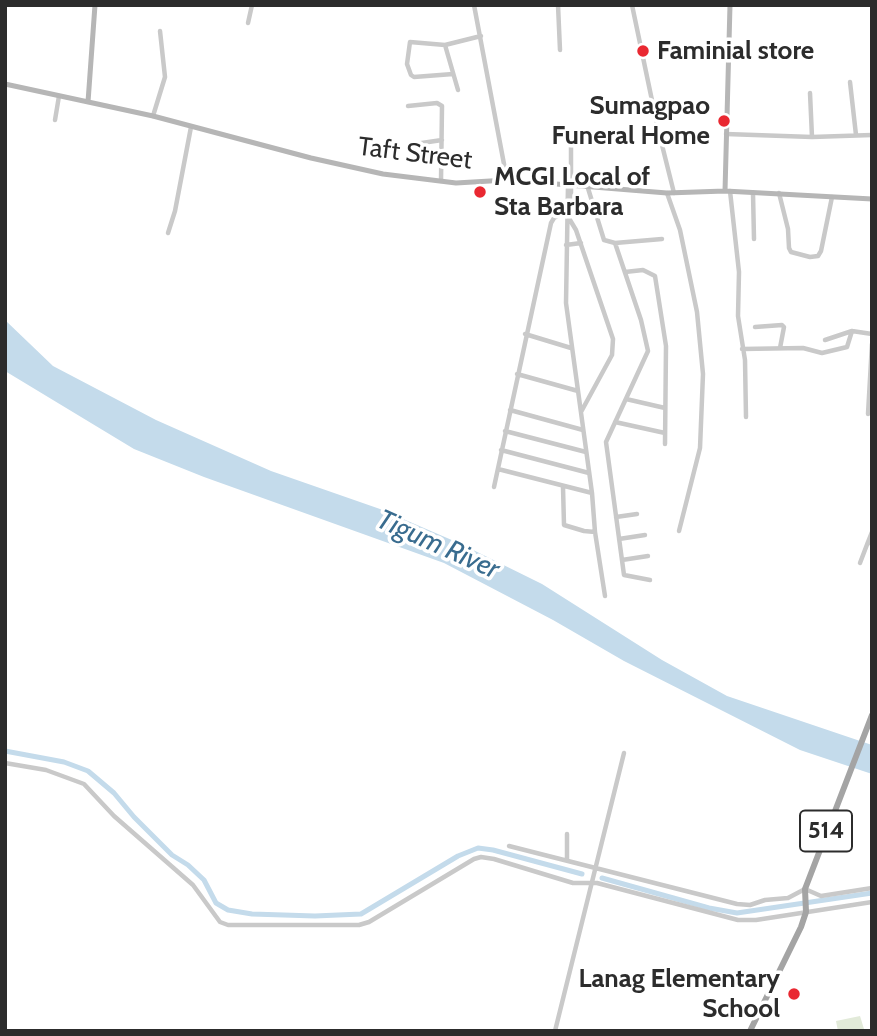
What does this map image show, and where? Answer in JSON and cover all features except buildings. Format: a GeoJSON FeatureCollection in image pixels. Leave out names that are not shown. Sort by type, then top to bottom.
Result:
{"type":"FeatureCollection","features":[{"type":"Feature","properties":{"kind":"main road"},"geometry":{"type":"LineString","coordinates":[[88,102],[95,5]]}},
{"type":"Feature","properties":{"kind":"main road"},"geometry":{"type":"LineString","coordinates":[[728,191],[726,134],[730,5]]}},
{"type":"Feature","properties":{"kind":"main road","name":"Taft Street"},"geometry":{"type":"LineString","coordinates":[[5,84],[153,116],[383,174],[456,183],[507,180],[667,193],[728,191],[872,199]]}},
{"type":"Feature","properties":{"kind":"main road","name":"514"},"geometry":{"type":"LineString","coordinates":[[750,1031],[801,927],[806,911],[805,890],[872,715]]}},
{"type":"Feature","properties":{"kind":"street"},"geometry":{"type":"LineString","coordinates":[[248,23],[252,5]]}},
{"type":"Feature","properties":{"kind":"street"},"geometry":{"type":"LineString","coordinates":[[474,5],[507,180]]}},
{"type":"Feature","properties":{"kind":"street"},"geometry":{"type":"LineString","coordinates":[[558,5],[560,50]]}},
{"type":"Feature","properties":{"kind":"street"},"geometry":{"type":"LineString","coordinates":[[632,5],[674,193]]}},
{"type":"Feature","properties":{"kind":"street"},"geometry":{"type":"LineString","coordinates":[[153,116],[165,77],[160,31]]}},
{"type":"Feature","properties":{"kind":"street"},"geometry":{"type":"LineString","coordinates":[[453,74],[414,77],[407,64],[410,42],[445,45],[481,36]]}},
{"type":"Feature","properties":{"kind":"street"},"geometry":{"type":"LineString","coordinates":[[445,45],[458,90]]}},
{"type":"Feature","properties":{"kind":"street"},"geometry":{"type":"LineString","coordinates":[[849,82],[856,135]]}},
{"type":"Feature","properties":{"kind":"street"},"geometry":{"type":"LineString","coordinates":[[810,93],[812,137]]}},
{"type":"Feature","properties":{"kind":"street"},"geometry":{"type":"LineString","coordinates":[[55,120],[59,96]]}},
{"type":"Feature","properties":{"kind":"street"},"geometry":{"type":"LineString","coordinates":[[408,106],[442,106],[441,181]]}},
{"type":"Feature","properties":{"kind":"street"},"geometry":{"type":"LineString","coordinates":[[167,233],[175,211],[191,127]]}},
{"type":"Feature","properties":{"kind":"street"},"geometry":{"type":"LineString","coordinates":[[726,134],[812,137],[872,135]]}},
{"type":"Feature","properties":{"kind":"street"},"geometry":{"type":"LineString","coordinates":[[415,144],[442,140]]}},
{"type":"Feature","properties":{"kind":"street"},"geometry":{"type":"LineString","coordinates":[[571,142],[566,303],[605,597]]}},
{"type":"Feature","properties":{"kind":"street"},"geometry":{"type":"LineString","coordinates":[[587,185],[604,240],[615,243],[662,239]]}},
{"type":"Feature","properties":{"kind":"street"},"geometry":{"type":"LineString","coordinates":[[728,191],[739,272],[738,316],[745,360],[746,417]]}},
{"type":"Feature","properties":{"kind":"street"},"geometry":{"type":"LineString","coordinates":[[667,193],[680,230],[697,312],[703,374],[700,448],[680,531]]}},
{"type":"Feature","properties":{"kind":"street"},"geometry":{"type":"LineString","coordinates":[[753,193],[754,239]]}},
{"type":"Feature","properties":{"kind":"street"},"geometry":{"type":"LineString","coordinates":[[779,193],[788,229],[789,248],[791,252],[810,257],[818,256],[821,251],[832,197]]}},
{"type":"Feature","properties":{"kind":"street"},"geometry":{"type":"LineString","coordinates":[[567,215],[581,243],[614,346],[612,355],[581,412]]}},
{"type":"Feature","properties":{"kind":"street"},"geometry":{"type":"LineString","coordinates":[[494,486],[551,223],[554,218],[567,215]]}},
{"type":"Feature","properties":{"kind":"street"},"geometry":{"type":"LineString","coordinates":[[566,246],[581,243]]}},
{"type":"Feature","properties":{"kind":"street"},"geometry":{"type":"LineString","coordinates":[[615,243],[648,351],[606,442],[624,575],[650,580]]}},
{"type":"Feature","properties":{"kind":"street"},"geometry":{"type":"LineString","coordinates":[[625,272],[643,270],[654,276],[666,346],[665,444]]}},
{"type":"Feature","properties":{"kind":"street"},"geometry":{"type":"LineString","coordinates":[[755,327],[784,327],[780,348]]}},
{"type":"Feature","properties":{"kind":"street"},"geometry":{"type":"LineString","coordinates":[[742,349],[807,348],[822,353],[850,344],[852,331]]}},
{"type":"Feature","properties":{"kind":"street"},"geometry":{"type":"LineString","coordinates":[[825,340],[852,331],[872,334]]}},
{"type":"Feature","properties":{"kind":"street"},"geometry":{"type":"LineString","coordinates":[[525,334],[572,348]]}},
{"type":"Feature","properties":{"kind":"street"},"geometry":{"type":"LineString","coordinates":[[868,414],[872,344]]}},
{"type":"Feature","properties":{"kind":"street"},"geometry":{"type":"LineString","coordinates":[[517,374],[578,391]]}},
{"type":"Feature","properties":{"kind":"street"},"geometry":{"type":"LineString","coordinates":[[626,399],[665,408]]}},
{"type":"Feature","properties":{"kind":"street"},"geometry":{"type":"LineString","coordinates":[[510,410],[583,430]]}},
{"type":"Feature","properties":{"kind":"street"},"geometry":{"type":"LineString","coordinates":[[615,422],[665,433]]}},
{"type":"Feature","properties":{"kind":"street"},"geometry":{"type":"LineString","coordinates":[[505,430],[586,452]]}},
{"type":"Feature","properties":{"kind":"street"},"geometry":{"type":"LineString","coordinates":[[501,450],[589,473]]}},
{"type":"Feature","properties":{"kind":"street"},"geometry":{"type":"LineString","coordinates":[[498,469],[592,493]]}},
{"type":"Feature","properties":{"kind":"street"},"geometry":{"type":"LineString","coordinates":[[563,487],[564,525],[595,532]]}},
{"type":"Feature","properties":{"kind":"street"},"geometry":{"type":"LineString","coordinates":[[616,517],[637,514]]}},
{"type":"Feature","properties":{"kind":"street"},"geometry":{"type":"LineString","coordinates":[[860,563],[870,543],[872,532]]}},
{"type":"Feature","properties":{"kind":"street"},"geometry":{"type":"LineString","coordinates":[[619,538],[645,535]]}},
{"type":"Feature","properties":{"kind":"street"},"geometry":{"type":"LineString","coordinates":[[622,560],[648,556]]}},
{"type":"Feature","properties":{"kind":"street"},"geometry":{"type":"LineString","coordinates":[[555,1031],[624,753]]}},
{"type":"Feature","properties":{"kind":"street"},"geometry":{"type":"LineString","coordinates":[[5,763],[46,770],[84,784],[114,816],[193,885],[220,922],[228,925],[359,925],[369,922],[481,857],[573,883],[593,883],[738,920],[756,920],[872,902]]}},
{"type":"Feature","properties":{"kind":"street"},"geometry":{"type":"LineString","coordinates":[[567,834],[567,860]]}},
{"type":"Feature","properties":{"kind":"street"},"geometry":{"type":"LineString","coordinates":[[509,846],[737,904],[750,905],[765,900],[788,898],[805,890],[821,895],[872,888]]}},
{"type":"Feature","properties":{"kind":"green space"},"geometry":{"type":"Polygon","coordinates":[[[860,1016],[864,1029],[838,1031],[836,1021],[860,1016]]]}},
{"type":"Feature","properties":{"kind":"water","name":"Tigum River"},"geometry":{"type":"Polygon","coordinates":[[[5,320],[53,366],[156,420],[271,471],[380,509],[461,544],[542,584],[662,660],[727,696],[872,745],[872,774],[800,750],[624,661],[444,563],[204,477],[134,449],[5,371],[5,320]]]}},
{"type":"Feature","properties":{"kind":"waterway"},"geometry":{"type":"LineString","coordinates":[[5,751],[64,762],[88,771],[114,793],[172,855],[204,880],[216,903],[228,910],[252,914],[315,916],[361,914],[458,856],[478,848],[582,874]]}},
{"type":"Feature","properties":{"kind":"waterway"},"geometry":{"type":"LineString","coordinates":[[602,878],[709,908],[737,913],[872,893]]}},
{"type":"Feature","properties":{"kind":"place","name":"Faminial store"},"geometry":{"type":"Point","coordinates":[643,51]}},
{"type":"Feature","properties":{"kind":"place","name":"Sumagpao Funeral Home"},"geometry":{"type":"Point","coordinates":[724,121]}},
{"type":"Feature","properties":{"kind":"place","name":"MCGI Local of Sta Barbara"},"geometry":{"type":"Point","coordinates":[480,192]}},
{"type":"Feature","properties":{"kind":"place","name":"Lanag Elementary School"},"geometry":{"type":"Point","coordinates":[794,994]}}]}
